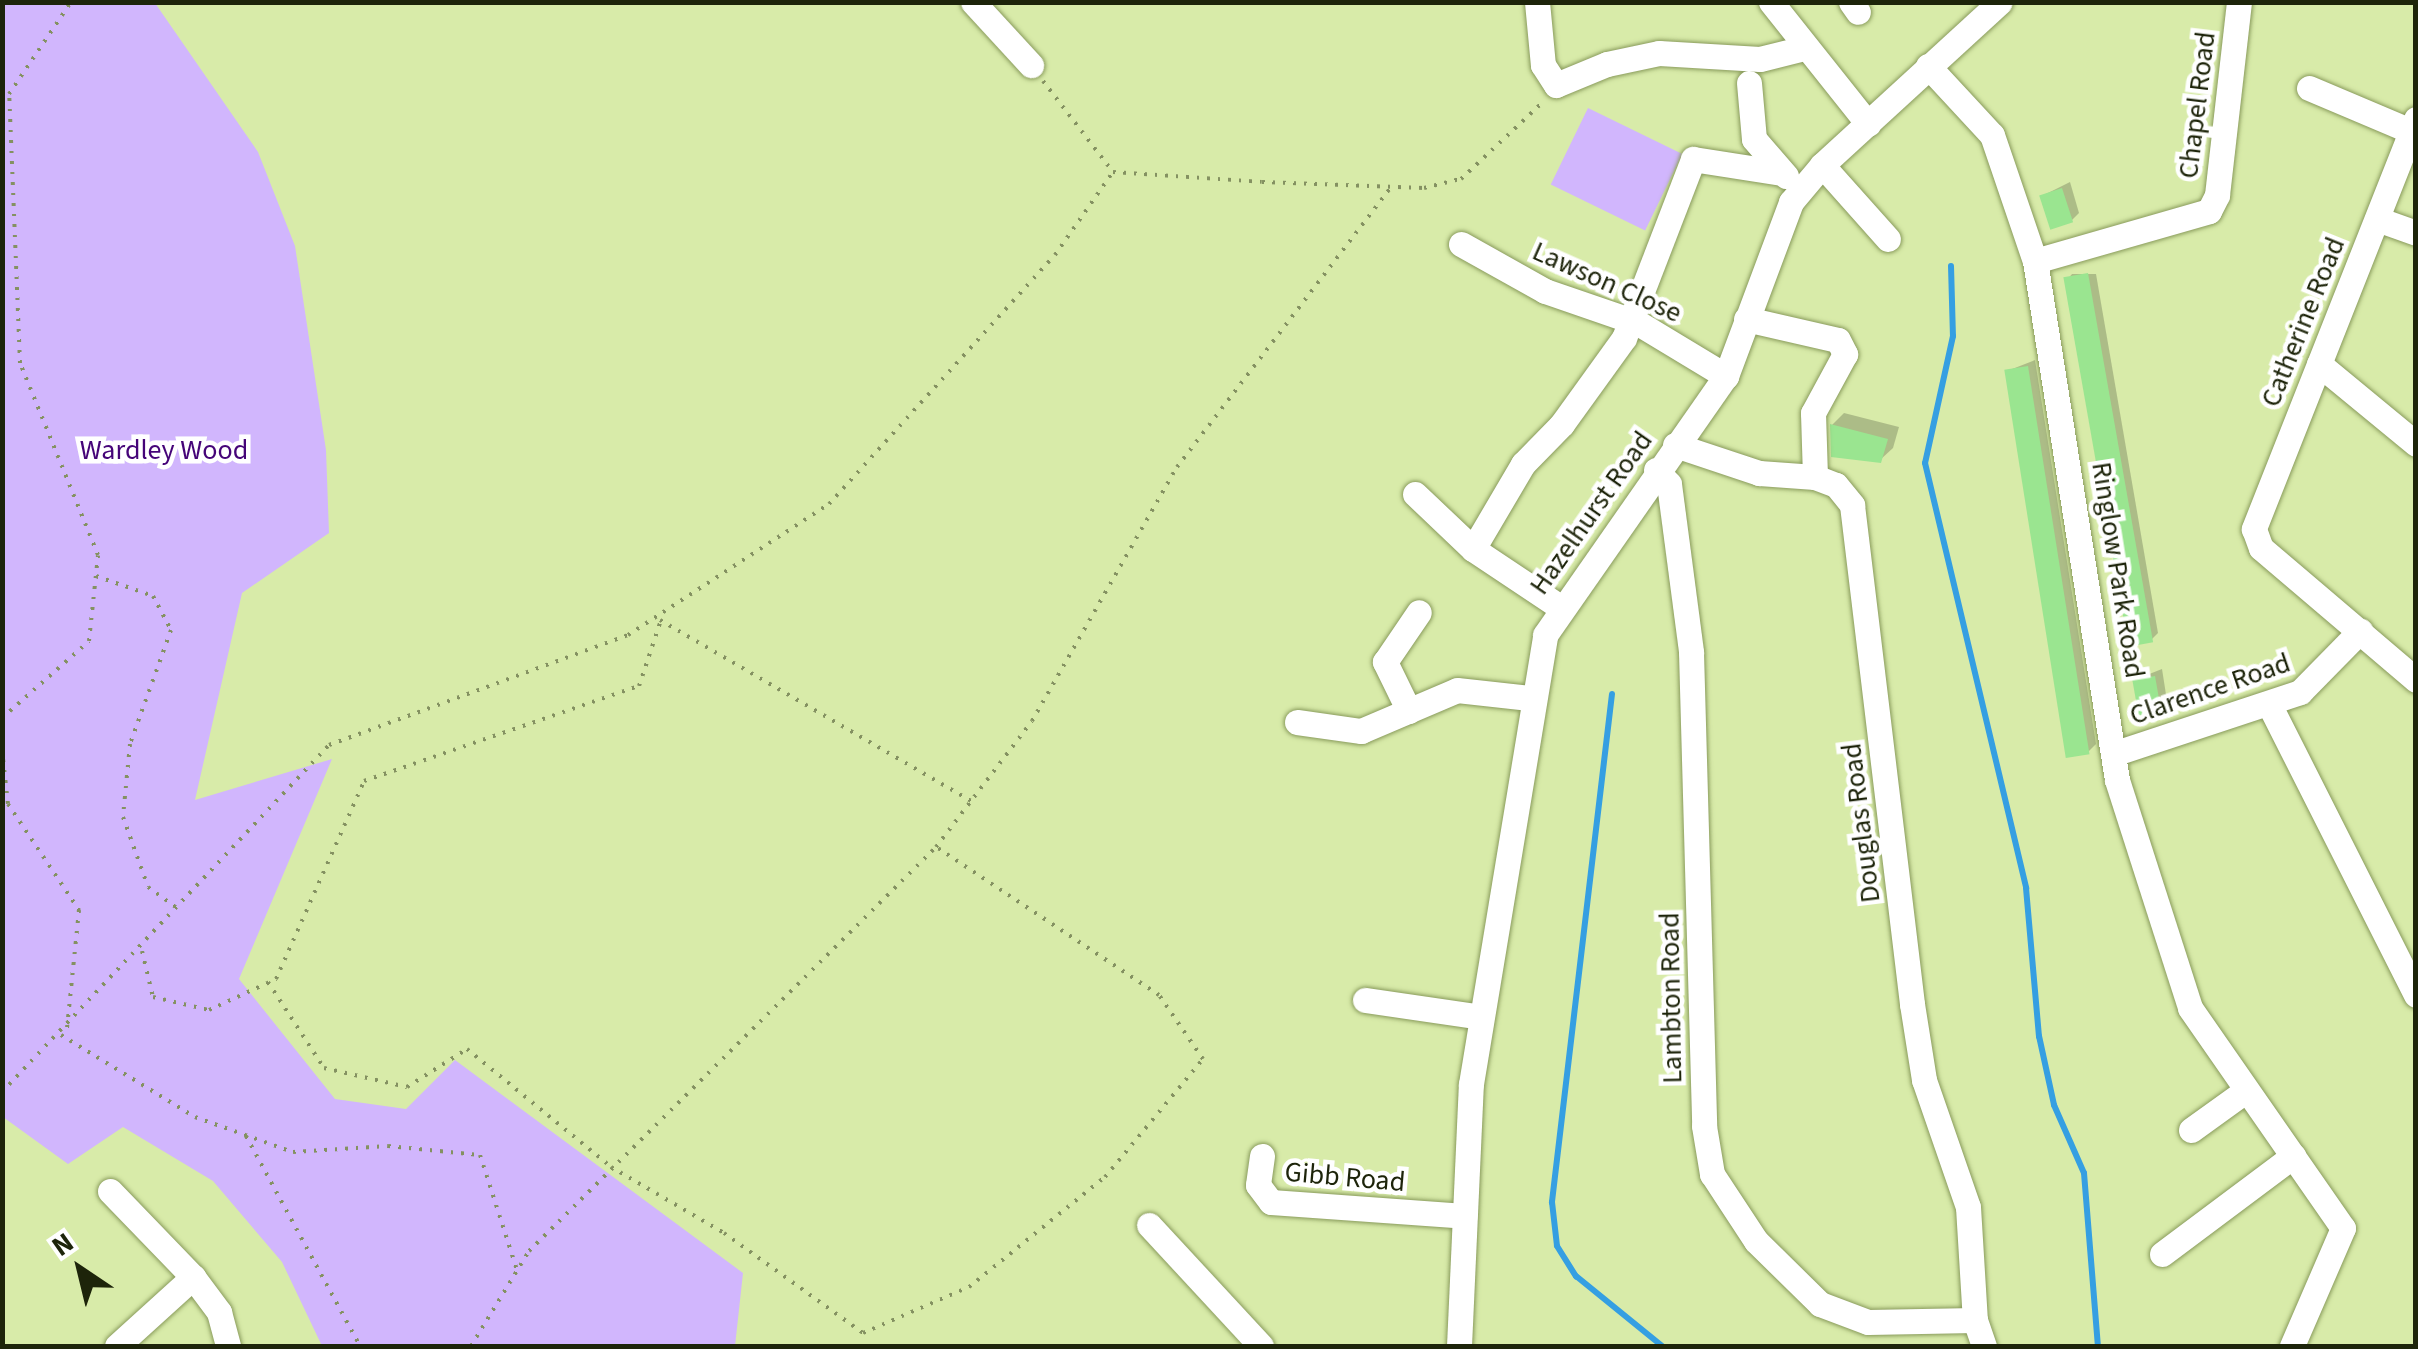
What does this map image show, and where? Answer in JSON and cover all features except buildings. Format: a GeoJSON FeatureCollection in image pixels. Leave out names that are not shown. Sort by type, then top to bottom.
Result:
{"type":"FeatureCollection","features":[{"type":"Feature","properties":{"kind":"street"},"geometry":{"type":"LineString","coordinates":[[973,2],[1030,65]]}},
{"type":"Feature","properties":{"kind":"street"},"geometry":{"type":"LineString","coordinates":[[1537,2],[1543,65],[1556,85],[1659,52],[1760,59],[1804,48]]}},
{"type":"Feature","properties":{"kind":"street"},"geometry":{"type":"LineString","coordinates":[[1771,2],[1868,124]]}},
{"type":"Feature","properties":{"kind":"street","name":"Hazelhurst Road"},"geometry":{"type":"LineString","coordinates":[[1460,1346],[1464,1216],[1481,1016],[1530,698],[1545,635],[1560,607],[1726,376],[1783,217],[1792,180],[1822,165],[2000,2]]}},
{"type":"Feature","properties":{"kind":"street","name":"Chapel Road"},"geometry":{"type":"LineString","coordinates":[[2035,262],[2209,210],[2217,194],[2240,2]]}},
{"type":"Feature","properties":{"kind":"street","name":"Ringlow Park Road"},"geometry":{"type":"LineString","coordinates":[[1928,66],[1992,135],[2035,262],[2118,780],[2190,1008],[2342,1228],[2292,1346]]}},
{"type":"Feature","properties":{"kind":"street"},"geometry":{"type":"LineString","coordinates":[[1750,83],[1754,139],[1792,180]]}},
{"type":"Feature","properties":{"kind":"street"},"geometry":{"type":"LineString","coordinates":[[2308,88],[2413,125]]}},
{"type":"Feature","properties":{"kind":"street","name":"Catherine Road"},"geometry":{"type":"LineString","coordinates":[[2360,631],[2260,548],[2256,521],[2413,125]]}},
{"type":"Feature","properties":{"kind":"street"},"geometry":{"type":"LineString","coordinates":[[1473,549],[1524,464],[1562,424],[1632,322],[1694,159],[1792,180]]}},
{"type":"Feature","properties":{"kind":"street"},"geometry":{"type":"LineString","coordinates":[[1822,165],[1888,239]]}},
{"type":"Feature","properties":{"kind":"street"},"geometry":{"type":"LineString","coordinates":[[2377,219],[2416,234]]}},
{"type":"Feature","properties":{"kind":"street","name":"Lawson Close"},"geometry":{"type":"LineString","coordinates":[[1462,244],[1545,291],[1632,322],[1726,376]]}},
{"type":"Feature","properties":{"kind":"street"},"geometry":{"type":"LineString","coordinates":[[1675,445],[1759,473],[1815,476],[1813,413],[1844,354],[1838,340],[1746,319]]}},
{"type":"Feature","properties":{"kind":"street"},"geometry":{"type":"LineString","coordinates":[[2319,364],[2416,444]]}},
{"type":"Feature","properties":{"kind":"street","name":"Lambton Road"},"geometry":{"type":"LineString","coordinates":[[1656,470],[1669,484],[1691,652],[1704,1126],[1712,1174],[1756,1241],[1820,1304],[1868,1322],[1975,1320]]}},
{"type":"Feature","properties":{"kind":"street","name":"Douglas Road"},"geometry":{"type":"LineString","coordinates":[[1815,476],[1845,493],[1855,518],[1915,1023],[1924,1080],[1968,1208],[1975,1320]]}},
{"type":"Feature","properties":{"kind":"street"},"geometry":{"type":"LineString","coordinates":[[1414,494],[1473,549],[1560,607]]}},
{"type":"Feature","properties":{"kind":"street"},"geometry":{"type":"LineString","coordinates":[[1408,711],[1385,662],[1420,612]]}},
{"type":"Feature","properties":{"kind":"street"},"geometry":{"type":"LineString","coordinates":[[2360,631],[2416,680]]}},
{"type":"Feature","properties":{"kind":"street","name":"Clarence Road"},"geometry":{"type":"LineString","coordinates":[[2116,753],[2269,704],[2311,686],[2360,631]]}},
{"type":"Feature","properties":{"kind":"street"},"geometry":{"type":"LineString","coordinates":[[1297,722],[1344,732],[1457,690],[1530,698]]}},
{"type":"Feature","properties":{"kind":"street"},"geometry":{"type":"LineString","coordinates":[[2269,704],[2416,995]]}},
{"type":"Feature","properties":{"kind":"street"},"geometry":{"type":"LineString","coordinates":[[1365,1000],[1481,1016]]}},
{"type":"Feature","properties":{"kind":"street"},"geometry":{"type":"LineString","coordinates":[[2191,1130],[2245,1091]]}},
{"type":"Feature","properties":{"kind":"street","name":"Gibb Road"},"geometry":{"type":"LineString","coordinates":[[1262,1156],[1258,1185],[1271,1202],[1464,1216]]}},
{"type":"Feature","properties":{"kind":"street"},"geometry":{"type":"LineString","coordinates":[[2162,1254],[2293,1156]]}},
{"type":"Feature","properties":{"kind":"street"},"geometry":{"type":"LineString","coordinates":[[110,1191],[193,1278],[219,1312],[228,1346]]}},
{"type":"Feature","properties":{"kind":"street"},"geometry":{"type":"LineString","coordinates":[[1155,1239],[1261,1346]]}},
{"type":"Feature","properties":{"kind":"street"},"geometry":{"type":"LineString","coordinates":[[117,1346],[193,1278]]}},
{"type":"Feature","properties":{"kind":"street"},"geometry":{"type":"LineString","coordinates":[[1975,1320],[1984,1346]]}},
{"type":"Feature","properties":{"kind":"path"},"geometry":{"type":"LineString","coordinates":[[2,718],[88,641],[96,576],[98,555],[20,363],[9,94],[71,2]]}},
{"type":"Feature","properties":{"kind":"path"},"geometry":{"type":"LineString","coordinates":[[1030,65],[1113,172],[1391,186],[1461,179],[1530,120],[1556,85]]}},
{"type":"Feature","properties":{"kind":"path"},"geometry":{"type":"LineString","coordinates":[[2,1092],[62,1035],[329,745],[570,662],[658,619],[829,504],[1054,254],[1113,172]]}},
{"type":"Feature","properties":{"kind":"path"},"geometry":{"type":"LineString","coordinates":[[471,1346],[518,1270],[611,1167],[936,848],[1032,721],[1177,466],[1391,186]]}},
{"type":"Feature","properties":{"kind":"path"},"geometry":{"type":"LineString","coordinates":[[96,576],[153,596],[171,630],[130,744],[123,818],[148,887],[178,909]]}},
{"type":"Feature","properties":{"kind":"path"},"geometry":{"type":"LineString","coordinates":[[658,619],[971,801]]}},
{"type":"Feature","properties":{"kind":"path"},"geometry":{"type":"LineString","coordinates":[[142,949],[153,997],[210,1010],[276,978],[364,781],[640,686],[658,619]]}},
{"type":"Feature","properties":{"kind":"path"},"geometry":{"type":"LineString","coordinates":[[2,748],[8,804],[79,910],[67,1029]]}},
{"type":"Feature","properties":{"kind":"path"},"geometry":{"type":"LineString","coordinates":[[268,982],[324,1068],[407,1087],[468,1049],[611,1167],[724,1233],[863,1333],[969,1287],[1104,1177],[1202,1060],[1159,995],[936,848]]}},
{"type":"Feature","properties":{"kind":"path"},"geometry":{"type":"LineString","coordinates":[[62,1035],[195,1118],[293,1152],[388,1146],[480,1155],[518,1270]]}},
{"type":"Feature","properties":{"kind":"path"},"geometry":{"type":"LineString","coordinates":[[246,1136],[360,1346]]}},
{"type":"Feature","properties":{"kind":"green space","name":"Wardley Wood"},"geometry":{"type":"Polygon","coordinates":[[[3,2],[155,3],[258,152],[295,246],[326,450],[329,533],[242,593],[195,800],[332,759],[239,979],[335,1099],[406,1109],[455,1060],[743,1273],[735,1346],[322,1346],[282,1262],[213,1181],[123,1127],[68,1164],[3,1117],[3,2]]]}},
{"type":"Feature","properties":{"kind":"green space"},"geometry":{"type":"Polygon","coordinates":[[[1588,108],[1682,154],[1645,230],[1551,184],[1588,108]]]}},
{"type":"Feature","properties":{"kind":"waterway"},"geometry":{"type":"LineString","coordinates":[[1951,266],[1953,336],[1925,463],[2026,888],[2039,1036],[2054,1105],[2084,1173],[2098,1346]]}},
{"type":"Feature","properties":{"kind":"waterway"},"geometry":{"type":"LineString","coordinates":[[1612,694],[1552,1202],[1557,1246],[1576,1276],[1662,1346]]}}]}
